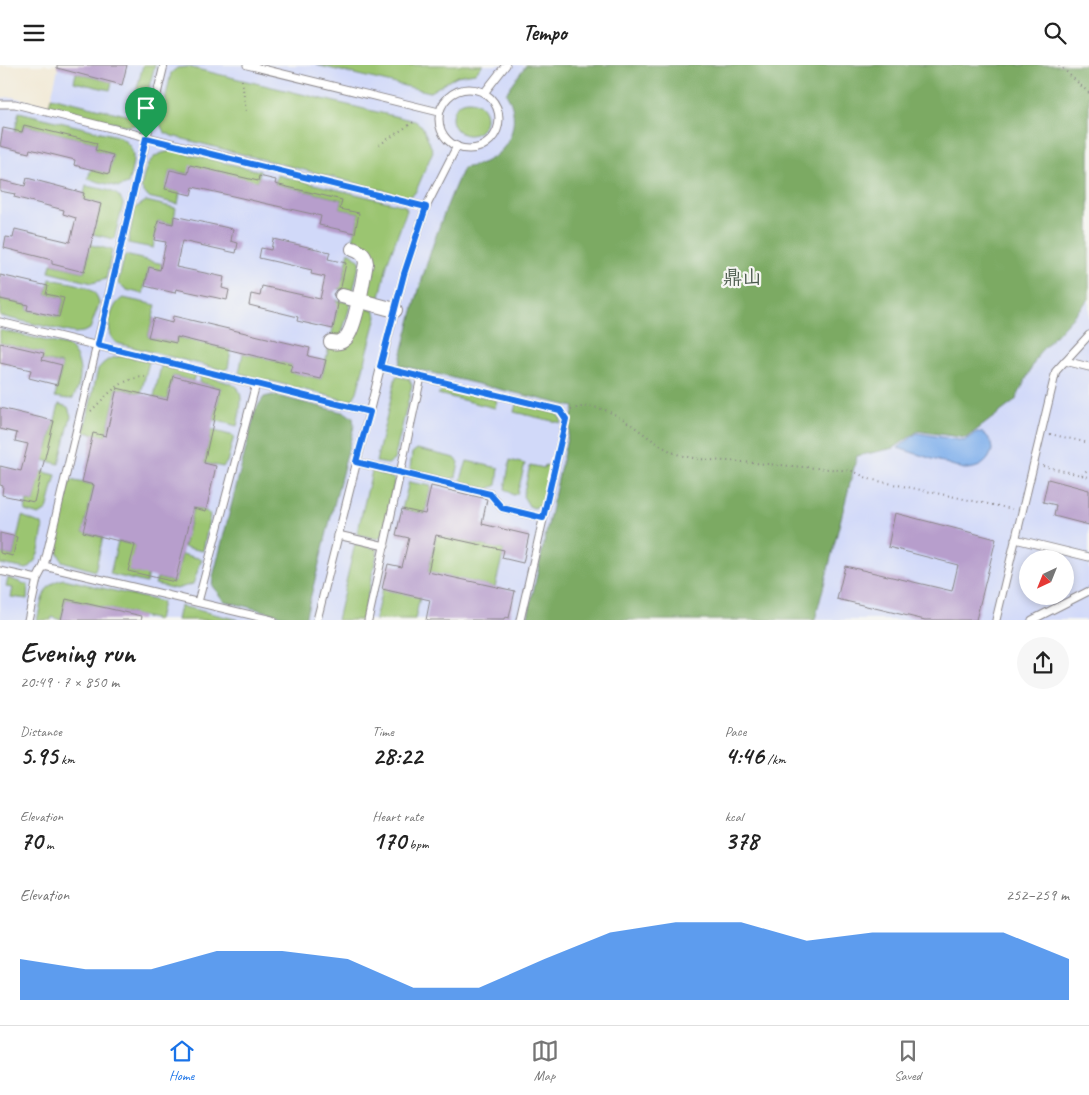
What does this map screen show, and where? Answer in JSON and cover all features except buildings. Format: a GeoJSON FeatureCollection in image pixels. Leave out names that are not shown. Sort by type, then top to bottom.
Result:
{"type":"FeatureCollection","features":[{"type":"Feature","properties":{"kind":"street"},"geometry":{"type":"LineString","coordinates":[[331,343],[340,343],[347,337],[359,301],[366,263],[365,257],[361,252],[354,249]]}},
{"type":"Feature","properties":{"kind":"street"},"geometry":{"type":"LineString","coordinates":[[342,296],[394,310]]}},
{"type":"Feature","properties":{"kind":"lane"},"geometry":{"type":"LineString","coordinates":[[28,620],[37,579],[44,566],[164,65]]}},
{"type":"Feature","properties":{"kind":"lane"},"geometry":{"type":"LineString","coordinates":[[247,65],[440,112]]}},
{"type":"Feature","properties":{"kind":"lane"},"geometry":{"type":"LineString","coordinates":[[484,93],[506,65]]}},
{"type":"Feature","properties":{"kind":"lane"},"geometry":{"type":"LineString","coordinates":[[476,89],[484,93],[490,97],[499,110],[499,126],[492,140],[478,148],[463,149],[448,141],[440,128],[440,112],[447,98],[460,90],[476,89]]}},
{"type":"Feature","properties":{"kind":"lane"},"geometry":{"type":"LineString","coordinates":[[0,103],[14,104],[426,207]]}},
{"type":"Feature","properties":{"kind":"lane"},"geometry":{"type":"LineString","coordinates":[[317,620],[394,310],[426,207],[457,146]]}},
{"type":"Feature","properties":{"kind":"lane"},"geometry":{"type":"LineString","coordinates":[[0,322],[370,412]]}},
{"type":"Feature","properties":{"kind":"lane"},"geometry":{"type":"LineString","coordinates":[[996,620],[1056,371],[1089,335]]}},
{"type":"Feature","properties":{"kind":"lane"},"geometry":{"type":"LineString","coordinates":[[1065,361],[1089,367]]}},
{"type":"Feature","properties":{"kind":"lane"},"geometry":{"type":"LineString","coordinates":[[380,367],[560,410],[564,413],[566,419],[520,620]]}},
{"type":"Feature","properties":{"kind":"lane"},"geometry":{"type":"LineString","coordinates":[[368,620],[401,472],[400,466],[421,377]]}},
{"type":"Feature","properties":{"kind":"lane"},"geometry":{"type":"LineString","coordinates":[[198,602],[256,384]]}},
{"type":"Feature","properties":{"kind":"lane"},"geometry":{"type":"LineString","coordinates":[[356,462],[490,494],[502,508],[543,518]]}},
{"type":"Feature","properties":{"kind":"lane"},"geometry":{"type":"LineString","coordinates":[[338,535],[385,546]]}},
{"type":"Feature","properties":{"kind":"lane"},"geometry":{"type":"LineString","coordinates":[[1015,539],[1089,557]]}},
{"type":"Feature","properties":{"kind":"lane"},"geometry":{"type":"LineString","coordinates":[[44,566],[272,620]]}},
{"type":"Feature","properties":{"kind":"lane"},"geometry":{"type":"LineString","coordinates":[[0,571],[37,579]]}},
{"type":"Feature","properties":{"kind":"lane"},"geometry":{"type":"LineString","coordinates":[[1032,620],[1089,591]]}},
{"type":"Feature","properties":{"kind":"path"},"geometry":{"type":"LineString","coordinates":[[1059,65],[1089,93]]}},
{"type":"Feature","properties":{"kind":"path"},"geometry":{"type":"LineString","coordinates":[[242,81],[246,112]]}},
{"type":"Feature","properties":{"kind":"path"},"geometry":{"type":"LineString","coordinates":[[379,145],[414,121]]}},
{"type":"Feature","properties":{"kind":"path"},"geometry":{"type":"LineString","coordinates":[[88,414],[122,383],[138,377],[145,377]]}},
{"type":"Feature","properties":{"kind":"path"},"geometry":{"type":"LineString","coordinates":[[564,413],[579,407],[600,408],[627,422],[650,439],[677,454],[704,459],[852,471],[869,479],[1022,511]]}},
{"type":"Feature","properties":{"kind":"path"},"geometry":{"type":"LineString","coordinates":[[1041,431],[1089,443]]}},
{"type":"Feature","properties":{"kind":"path"},"geometry":{"type":"LineString","coordinates":[[1033,463],[1089,477]]}},
{"type":"Feature","properties":{"kind":"path"},"geometry":{"type":"LineString","coordinates":[[1082,475],[1089,468]]}},
{"type":"Feature","properties":{"kind":"shaded area"},"geometry":{"type":"Polygon","coordinates":[[[59,65],[1089,65],[1089,620],[0,620],[0,98],[12,97],[49,106],[59,65]]]}},
{"type":"Feature","properties":{"kind":"green space"},"geometry":{"type":"Polygon","coordinates":[[[143,65],[155,65],[140,119],[135,125],[127,126],[49,106],[51,97],[130,116],[143,65]]]}},
{"type":"Feature","properties":{"kind":"green space"},"geometry":{"type":"Polygon","coordinates":[[[316,65],[483,65],[475,73],[457,76],[430,92],[316,65]]]}},
{"type":"Feature","properties":{"kind":"green space","name":"鼎山"},"geometry":{"type":"Polygon","coordinates":[[[526,65],[1089,65],[1089,299],[1039,353],[1015,401],[966,438],[918,431],[894,448],[857,456],[815,620],[527,620],[574,407],[399,365],[426,265],[443,216],[463,168],[481,164],[505,146],[512,129],[513,120],[513,111],[506,93],[526,65]]]}},
{"type":"Feature","properties":{"kind":"green space"},"geometry":{"type":"Polygon","coordinates":[[[188,67],[415,121],[422,126],[433,151],[416,191],[413,195],[406,196],[172,136],[164,132],[160,124],[171,73],[177,68],[188,67]]]}},
{"type":"Feature","properties":{"kind":"green space"},"geometry":{"type":"Polygon","coordinates":[[[76,73],[112,82],[110,90],[74,82],[76,73]]]}},
{"type":"Feature","properties":{"kind":"green space"},"geometry":{"type":"Polygon","coordinates":[[[469,101],[481,106],[486,118],[481,130],[469,135],[457,130],[452,118],[457,106],[469,101]]]}},
{"type":"Feature","properties":{"kind":"green space"},"geometry":{"type":"Polygon","coordinates":[[[19,112],[117,136],[124,140],[132,150],[133,156],[128,184],[119,187],[88,179],[91,169],[109,173],[113,155],[95,150],[97,143],[24,125],[22,132],[15,131],[19,112]]]}},
{"type":"Feature","properties":{"kind":"green space"},"geometry":{"type":"Polygon","coordinates":[[[174,151],[260,171],[258,181],[188,174],[170,170],[166,189],[180,192],[178,204],[148,197],[141,188],[147,167],[153,158],[165,152],[174,151]]]}},
{"type":"Feature","properties":{"kind":"green space"},"geometry":{"type":"Polygon","coordinates":[[[277,175],[405,206],[407,210],[388,261],[380,297],[374,300],[366,293],[374,257],[364,244],[353,240],[359,213],[340,209],[342,200],[275,184],[277,175]]]}},
{"type":"Feature","properties":{"kind":"green space"},"geometry":{"type":"Polygon","coordinates":[[[86,186],[108,191],[118,195],[121,199],[123,204],[114,239],[83,232],[96,223],[101,204],[83,199],[86,186]]]}},
{"type":"Feature","properties":{"kind":"green space"},"geometry":{"type":"Polygon","coordinates":[[[146,201],[176,208],[173,224],[158,221],[153,248],[128,243],[135,208],[146,201]]]}},
{"type":"Feature","properties":{"kind":"green space"},"geometry":{"type":"Polygon","coordinates":[[[80,242],[112,250],[106,279],[92,283],[49,272],[51,264],[84,272],[89,253],[78,250],[80,242]]]}},
{"type":"Feature","properties":{"kind":"green space"},"geometry":{"type":"Polygon","coordinates":[[[349,251],[360,261],[353,292],[334,288],[343,280],[349,251]]]}},
{"type":"Feature","properties":{"kind":"green space"},"geometry":{"type":"Polygon","coordinates":[[[125,255],[167,265],[166,271],[149,268],[143,294],[127,290],[118,283],[125,255]]]}},
{"type":"Feature","properties":{"kind":"green space"},"geometry":{"type":"Polygon","coordinates":[[[50,279],[80,285],[93,292],[97,297],[99,304],[90,329],[74,333],[0,316],[0,299],[28,305],[27,310],[59,317],[64,298],[46,294],[50,279]]]}},
{"type":"Feature","properties":{"kind":"green space"},"geometry":{"type":"Polygon","coordinates":[[[123,298],[156,305],[148,337],[176,343],[177,337],[231,350],[228,368],[224,370],[116,343],[110,333],[110,319],[118,301],[123,298]]]}},
{"type":"Feature","properties":{"kind":"green space"},"geometry":{"type":"Polygon","coordinates":[[[331,299],[351,303],[341,336],[331,338],[337,309],[329,307],[331,299]]]}},
{"type":"Feature","properties":{"kind":"green space"},"geometry":{"type":"Polygon","coordinates":[[[365,308],[374,310],[377,316],[357,392],[353,399],[345,400],[239,373],[243,353],[292,365],[291,372],[321,379],[329,347],[342,347],[361,310],[365,308]]]}},
{"type":"Feature","properties":{"kind":"green space"},"geometry":{"type":"Polygon","coordinates":[[[0,330],[68,346],[77,357],[80,371],[79,385],[73,398],[55,397],[62,364],[42,360],[43,353],[0,343],[0,330]]]}},
{"type":"Feature","properties":{"kind":"green space"},"geometry":{"type":"Polygon","coordinates":[[[124,356],[149,362],[141,393],[117,388],[106,436],[84,432],[98,369],[110,359],[124,356]]]}},
{"type":"Feature","properties":{"kind":"green space"},"geometry":{"type":"Polygon","coordinates":[[[161,366],[195,374],[193,381],[173,376],[167,400],[154,397],[161,366]]]}},
{"type":"Feature","properties":{"kind":"green space"},"geometry":{"type":"Polygon","coordinates":[[[200,375],[224,381],[237,388],[241,401],[237,426],[214,420],[221,388],[199,382],[200,375]]]}},
{"type":"Feature","properties":{"kind":"green space"},"geometry":{"type":"Polygon","coordinates":[[[396,376],[409,379],[412,385],[394,460],[388,464],[376,462],[396,376]]]}},
{"type":"Feature","properties":{"kind":"green space"},"geometry":{"type":"Polygon","coordinates":[[[444,388],[497,400],[495,408],[438,394],[444,388]]]}},
{"type":"Feature","properties":{"kind":"green space"},"geometry":{"type":"Polygon","coordinates":[[[273,395],[346,413],[353,418],[354,426],[306,615],[304,619],[300,620],[224,601],[212,586],[256,409],[264,397],[273,395]]]}},
{"type":"Feature","properties":{"kind":"green space"},"geometry":{"type":"Polygon","coordinates":[[[59,404],[68,407],[71,416],[59,464],[35,458],[48,448],[59,404]]]}},
{"type":"Feature","properties":{"kind":"green space"},"geometry":{"type":"Polygon","coordinates":[[[516,404],[557,414],[561,419],[561,423],[514,412],[516,404]]]}},
{"type":"Feature","properties":{"kind":"green space"},"geometry":{"type":"Polygon","coordinates":[[[211,430],[234,436],[227,462],[223,467],[204,463],[211,430]]]}},
{"type":"Feature","properties":{"kind":"green space"},"geometry":{"type":"Polygon","coordinates":[[[417,449],[455,458],[459,462],[456,477],[450,479],[410,469],[412,453],[417,449]]]}},
{"type":"Feature","properties":{"kind":"green space"},"geometry":{"type":"Polygon","coordinates":[[[510,460],[525,464],[517,494],[513,495],[505,489],[510,460]]]}},
{"type":"Feature","properties":{"kind":"green space"},"geometry":{"type":"Polygon","coordinates":[[[467,461],[499,468],[497,485],[488,489],[463,482],[461,479],[467,461]]]}},
{"type":"Feature","properties":{"kind":"green space"},"geometry":{"type":"Polygon","coordinates":[[[530,465],[544,468],[545,465],[550,466],[542,504],[534,508],[529,506],[523,496],[530,465]]]}},
{"type":"Feature","properties":{"kind":"green space"},"geometry":{"type":"Polygon","coordinates":[[[32,469],[56,475],[47,510],[39,515],[25,511],[27,501],[34,502],[38,485],[32,469]]]}},
{"type":"Feature","properties":{"kind":"green space"},"geometry":{"type":"Polygon","coordinates":[[[372,471],[395,479],[383,535],[378,539],[357,534],[372,471]]]}},
{"type":"Feature","properties":{"kind":"green space"},"geometry":{"type":"Polygon","coordinates":[[[70,480],[94,485],[83,532],[103,537],[95,571],[62,561],[55,547],[70,480]]]}},
{"type":"Feature","properties":{"kind":"green space"},"geometry":{"type":"Polygon","coordinates":[[[409,482],[431,486],[425,514],[402,509],[409,482]]]}},
{"type":"Feature","properties":{"kind":"green space"},"geometry":{"type":"Polygon","coordinates":[[[193,508],[206,511],[210,515],[203,551],[184,547],[193,508]]]}},
{"type":"Feature","properties":{"kind":"green space"},"geometry":{"type":"Polygon","coordinates":[[[22,516],[42,524],[43,529],[37,557],[27,569],[0,564],[0,553],[13,556],[22,516]]]}},
{"type":"Feature","properties":{"kind":"green space"},"geometry":{"type":"Polygon","coordinates":[[[436,535],[504,550],[495,587],[428,572],[436,535]]]}},
{"type":"Feature","properties":{"kind":"green space"},"geometry":{"type":"Polygon","coordinates":[[[118,541],[135,545],[129,571],[148,575],[146,583],[110,574],[118,541]]]}},
{"type":"Feature","properties":{"kind":"green space"},"geometry":{"type":"Polygon","coordinates":[[[355,544],[378,549],[362,620],[337,620],[355,544]]]}},
{"type":"Feature","properties":{"kind":"green space"},"geometry":{"type":"Polygon","coordinates":[[[182,554],[202,559],[193,584],[176,589],[155,584],[157,578],[175,582],[182,554]]]}},
{"type":"Feature","properties":{"kind":"green space"},"geometry":{"type":"Polygon","coordinates":[[[8,578],[28,585],[27,599],[11,597],[13,588],[6,587],[8,578]]]}},
{"type":"Feature","properties":{"kind":"green space"},"geometry":{"type":"Polygon","coordinates":[[[64,579],[162,602],[158,620],[66,599],[61,620],[52,617],[51,620],[37,620],[47,589],[57,581],[64,579]]]}},
{"type":"Feature","properties":{"kind":"green space"},"geometry":{"type":"Polygon","coordinates":[[[382,589],[420,597],[415,620],[375,620],[382,589]]]}},
{"type":"Feature","properties":{"kind":"green space"},"geometry":{"type":"Polygon","coordinates":[[[180,606],[239,620],[177,620],[180,606]]]}},
{"type":"Feature","properties":{"kind":"water"},"geometry":{"type":"Polygon","coordinates":[[[977,432],[986,435],[991,443],[992,450],[988,459],[982,465],[974,468],[964,469],[898,448],[917,433],[964,441],[977,432]]]}},
{"type":"Feature","properties":{"kind":"route"},"geometry":{"type":"LineString","coordinates":[[146,138],[426,207],[404,274],[380,367],[560,410],[564,413],[566,419],[543,518],[502,508],[490,494],[356,462],[370,412],[98,345],[146,138]]}}]}
